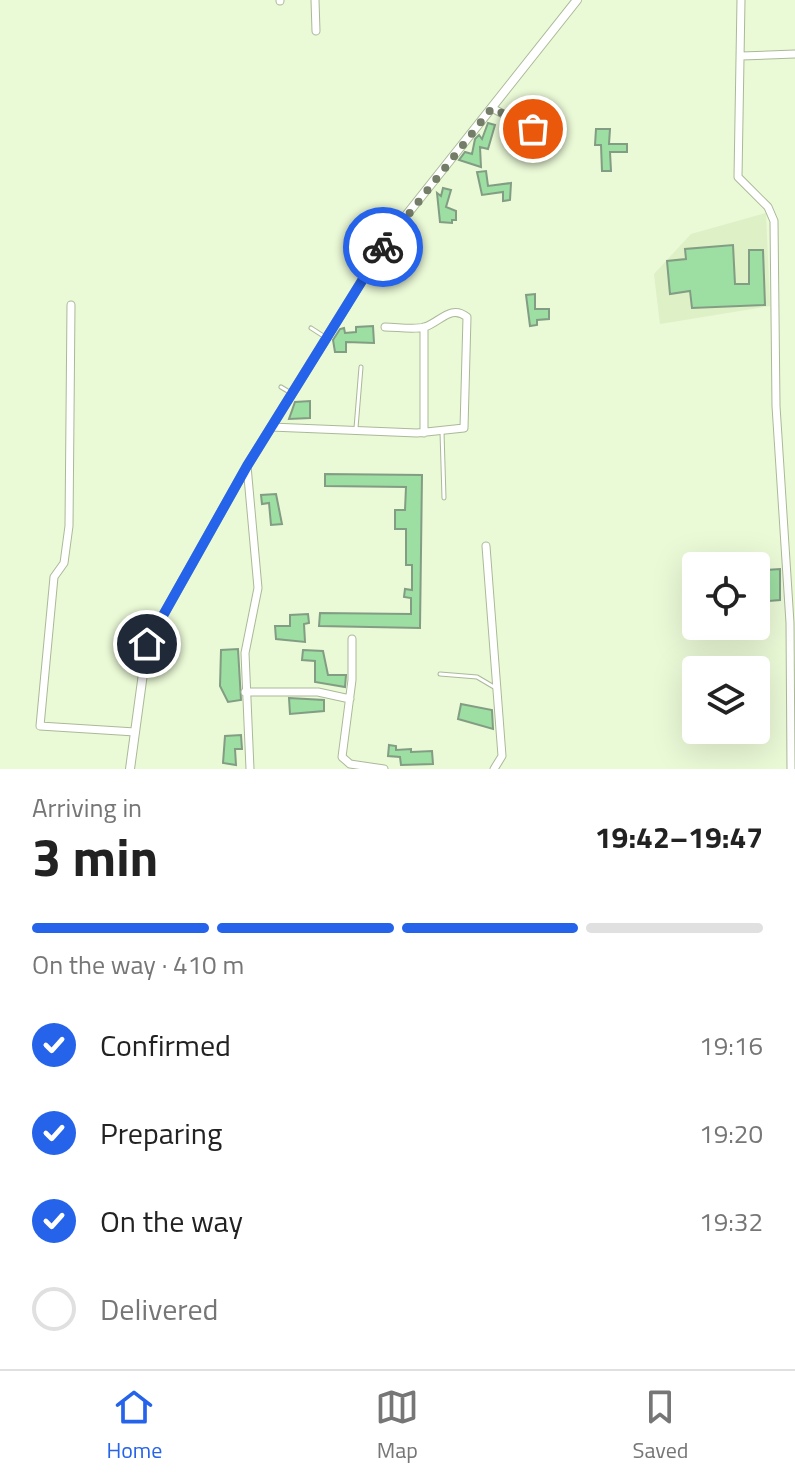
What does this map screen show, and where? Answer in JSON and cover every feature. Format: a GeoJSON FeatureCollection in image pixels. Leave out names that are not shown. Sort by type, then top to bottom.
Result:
{"type":"FeatureCollection","features":[{"type":"Feature","properties":{"kind":"street"},"geometry":{"type":"LineString","coordinates":[[315,0],[316,31]]}},
{"type":"Feature","properties":{"kind":"street"},"geometry":{"type":"LineString","coordinates":[[130,769],[147,644],[271,427],[287,391],[321,335],[389,237],[577,0]]}},
{"type":"Feature","properties":{"kind":"street"},"geometry":{"type":"LineString","coordinates":[[741,0],[738,177],[768,207],[774,221],[776,406],[790,623],[791,769]]}},
{"type":"Feature","properties":{"kind":"street"},"geometry":{"type":"LineString","coordinates":[[741,56],[795,54]]}},
{"type":"Feature","properties":{"kind":"street"},"geometry":{"type":"LineString","coordinates":[[492,108],[529,128],[562,129]]}},
{"type":"Feature","properties":{"kind":"street"},"geometry":{"type":"LineString","coordinates":[[71,305],[69,526],[64,563],[54,577],[40,726],[135,732]]}},
{"type":"Feature","properties":{"kind":"street"},"geometry":{"type":"LineString","coordinates":[[271,427],[424,433],[462,429],[466,423],[467,317],[460,312],[451,312],[424,327],[385,327]]}},
{"type":"Feature","properties":{"kind":"street"},"geometry":{"type":"LineString","coordinates":[[424,327],[424,433]]}},
{"type":"Feature","properties":{"kind":"street"},"geometry":{"type":"LineString","coordinates":[[247,466],[258,588],[246,640],[245,692],[250,769]]}},
{"type":"Feature","properties":{"kind":"street"},"geometry":{"type":"LineString","coordinates":[[486,546],[502,756],[494,769]]}},
{"type":"Feature","properties":{"kind":"street"},"geometry":{"type":"LineString","coordinates":[[352,639],[350,699],[342,757],[350,764],[384,769]]}},
{"type":"Feature","properties":{"kind":"street"},"geometry":{"type":"LineString","coordinates":[[245,692],[318,692],[350,699]]}},
{"type":"Feature","properties":{"kind":"lane"},"geometry":{"type":"LineString","coordinates":[[311,328],[321,335]]}},
{"type":"Feature","properties":{"kind":"lane"},"geometry":{"type":"LineString","coordinates":[[356,428],[361,367]]}},
{"type":"Feature","properties":{"kind":"lane"},"geometry":{"type":"LineString","coordinates":[[442,432],[444,498]]}},
{"type":"Feature","properties":{"kind":"lane"},"geometry":{"type":"LineString","coordinates":[[440,674],[477,677],[497,690]]}},
{"type":"Feature","properties":{"kind":"shaded area"},"geometry":{"type":"Polygon","coordinates":[[[766,213],[770,306],[660,324],[654,274],[691,234],[766,213]]]}},
{"type":"Feature","properties":{"kind":"building"},"geometry":{"type":"Polygon","coordinates":[[[488,123],[495,125],[488,149],[480,147],[481,167],[459,160],[465,152],[472,154],[475,139],[479,135],[482,139],[488,123]]]}},
{"type":"Feature","properties":{"kind":"building"},"geometry":{"type":"Polygon","coordinates":[[[596,129],[610,129],[609,144],[627,144],[627,152],[610,152],[611,171],[602,171],[601,145],[595,145],[596,129]]]}},
{"type":"Feature","properties":{"kind":"building"},"geometry":{"type":"Polygon","coordinates":[[[486,171],[488,186],[511,183],[510,200],[503,201],[503,192],[482,195],[477,172],[486,171]]]}},
{"type":"Feature","properties":{"kind":"building"},"geometry":{"type":"Polygon","coordinates":[[[443,188],[451,190],[446,207],[456,211],[456,220],[452,223],[440,222],[437,193],[441,196],[443,188]]]}},
{"type":"Feature","properties":{"kind":"building"},"geometry":{"type":"Polygon","coordinates":[[[733,245],[735,284],[749,284],[749,250],[763,250],[765,305],[692,308],[690,291],[670,294],[667,261],[686,259],[685,249],[733,245]]]}},
{"type":"Feature","properties":{"kind":"building"},"geometry":{"type":"Polygon","coordinates":[[[535,294],[535,309],[549,309],[549,319],[537,320],[537,325],[530,326],[526,295],[535,294]]]}},
{"type":"Feature","properties":{"kind":"building"},"geometry":{"type":"Polygon","coordinates":[[[373,326],[374,343],[346,342],[346,352],[335,352],[333,340],[340,329],[344,328],[345,333],[356,332],[356,327],[373,326]]]}},
{"type":"Feature","properties":{"kind":"building"},"geometry":{"type":"Polygon","coordinates":[[[310,401],[310,418],[289,419],[295,402],[310,401]]]}},
{"type":"Feature","properties":{"kind":"building"},"geometry":{"type":"Polygon","coordinates":[[[325,474],[422,475],[420,628],[319,626],[320,613],[411,614],[411,598],[404,597],[405,589],[412,590],[412,565],[406,565],[406,529],[395,529],[395,510],[405,510],[406,487],[325,486],[325,474]]]}},
{"type":"Feature","properties":{"kind":"building"},"geometry":{"type":"Polygon","coordinates":[[[276,494],[282,524],[271,525],[269,503],[262,504],[261,495],[276,494]]]}},
{"type":"Feature","properties":{"kind":"building"},"geometry":{"type":"Polygon","coordinates":[[[780,569],[780,600],[770,601],[770,570],[780,569]]]}},
{"type":"Feature","properties":{"kind":"building"},"geometry":{"type":"Polygon","coordinates":[[[308,614],[309,623],[304,624],[305,642],[276,639],[275,626],[290,626],[290,615],[308,614]]]}},
{"type":"Feature","properties":{"kind":"building"},"geometry":{"type":"Polygon","coordinates":[[[238,649],[241,700],[228,702],[220,686],[221,650],[238,649]]]}},
{"type":"Feature","properties":{"kind":"building"},"geometry":{"type":"Polygon","coordinates":[[[303,650],[323,651],[328,675],[346,675],[345,687],[315,682],[315,661],[302,660],[303,650]]]}},
{"type":"Feature","properties":{"kind":"building"},"geometry":{"type":"Polygon","coordinates":[[[289,698],[324,700],[324,711],[290,714],[289,698]]]}},
{"type":"Feature","properties":{"kind":"building"},"geometry":{"type":"Polygon","coordinates":[[[461,704],[492,710],[493,729],[458,719],[461,704]]]}},
{"type":"Feature","properties":{"kind":"building"},"geometry":{"type":"Polygon","coordinates":[[[241,735],[242,749],[235,749],[236,765],[223,763],[225,736],[241,735]]]}},
{"type":"Feature","properties":{"kind":"building"},"geometry":{"type":"Polygon","coordinates":[[[389,745],[396,746],[396,750],[432,751],[433,764],[401,765],[400,757],[388,756],[389,745]]]}},
{"type":"Feature","properties":{"kind":"way so far"},"geometry":{"type":"LineString","coordinates":[[383,247],[492,108],[533,129]]}},
{"type":"Feature","properties":{"kind":"route"},"geometry":{"type":"LineString","coordinates":[[147,644],[247,466],[383,247]]}}]}
